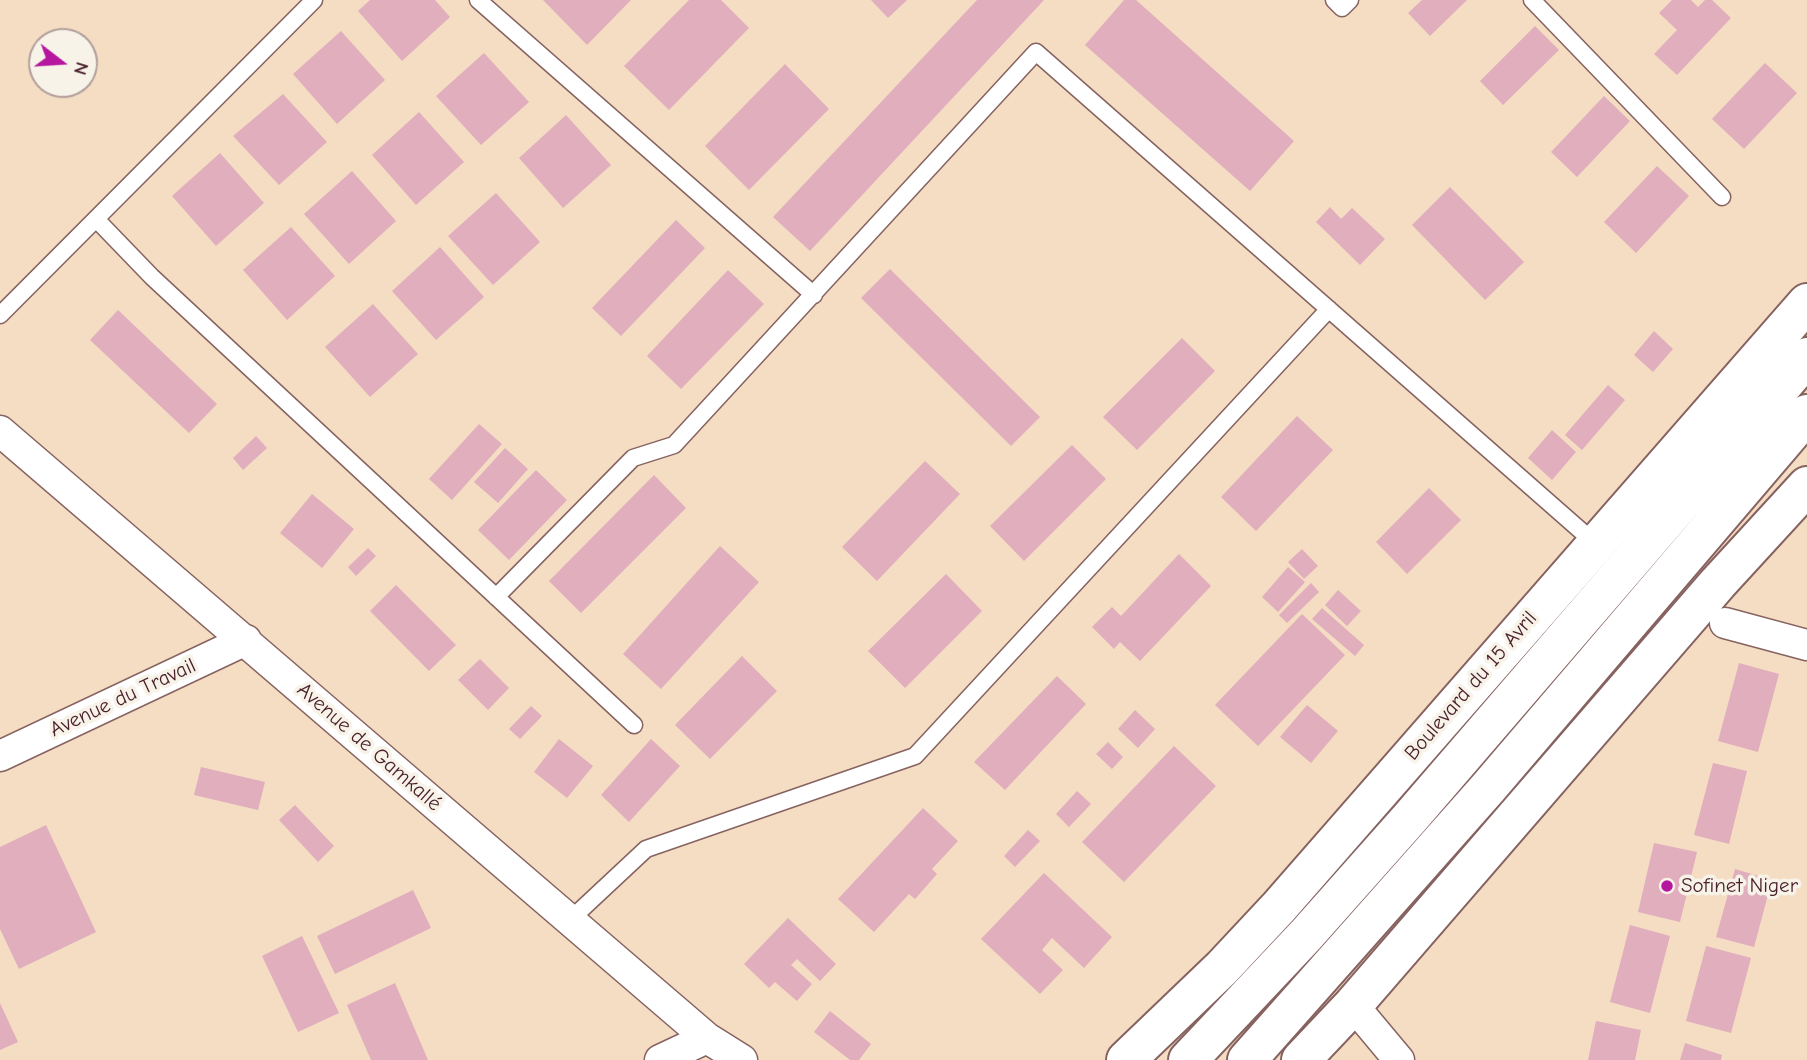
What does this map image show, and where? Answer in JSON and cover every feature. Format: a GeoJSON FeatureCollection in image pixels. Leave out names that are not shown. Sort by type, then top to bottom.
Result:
{"type":"FeatureCollection","features":[{"type":"Feature","properties":{"kind":"main road","name":"Boulevard du 15 Avril"},"geometry":{"type":"LineString","coordinates":[[1126,1060],[1222,968],[1279,907],[1807,303]]}},
{"type":"Feature","properties":{"kind":"main road","name":"Boulevard du 15 Avril"},"geometry":{"type":"LineString","coordinates":[[1188,1060],[1402,828],[1807,357]]}},
{"type":"Feature","properties":{"kind":"main road"},"geometry":{"type":"LineString","coordinates":[[1247,1060],[1488,788],[1807,414]]}},
{"type":"Feature","properties":{"kind":"main road"},"geometry":{"type":"LineString","coordinates":[[1301,1060],[1353,1005],[1718,583],[1807,486]]}},
{"type":"Feature","properties":{"kind":"street","name":"Avenue de Gamkallé"},"geometry":{"type":"LineString","coordinates":[[0,431],[707,1038],[741,1060]]}},
{"type":"Feature","properties":{"kind":"street"},"geometry":{"type":"LineString","coordinates":[[1724,623],[1807,645]]}},
{"type":"Feature","properties":{"kind":"street","name":"Avenue du Travail"},"geometry":{"type":"LineString","coordinates":[[0,756],[246,640]]}},
{"type":"Feature","properties":{"kind":"street"},"geometry":{"type":"LineString","coordinates":[[1353,1005],[1399,1060]]}},
{"type":"Feature","properties":{"kind":"street"},"geometry":{"type":"LineString","coordinates":[[660,1060],[707,1038]]}},
{"type":"Feature","properties":{"kind":"lane"},"geometry":{"type":"LineString","coordinates":[[0,315],[314,0]]}},
{"type":"Feature","properties":{"kind":"lane"},"geometry":{"type":"LineString","coordinates":[[478,0],[814,295]]}},
{"type":"Feature","properties":{"kind":"lane"},"geometry":{"type":"LineString","coordinates":[[1334,0],[1342,8],[1349,0]]}},
{"type":"Feature","properties":{"kind":"lane"},"geometry":{"type":"LineString","coordinates":[[1532,0],[1722,197]]}},
{"type":"Feature","properties":{"kind":"lane"},"geometry":{"type":"LineString","coordinates":[[496,597],[632,458],[674,445],[1036,52],[1596,544]]}},
{"type":"Feature","properties":{"kind":"lane"},"geometry":{"type":"LineString","coordinates":[[96,219],[152,277],[634,725]]}},
{"type":"Feature","properties":{"kind":"lane"},"geometry":{"type":"LineString","coordinates":[[570,920],[646,849],[915,757],[1329,309]]}},
{"type":"Feature","properties":{"kind":"building"},"geometry":{"type":"Polygon","coordinates":[[[370,0],[435,0],[450,17],[402,61],[358,11],[370,0]]]}},
{"type":"Feature","properties":{"kind":"building"},"geometry":{"type":"Polygon","coordinates":[[[543,0],[631,0],[587,45],[543,0]]]}},
{"type":"Feature","properties":{"kind":"building"},"geometry":{"type":"Polygon","coordinates":[[[689,0],[721,0],[749,28],[669,110],[624,66],[689,0]]]}},
{"type":"Feature","properties":{"kind":"building"},"geometry":{"type":"Polygon","coordinates":[[[871,0],[907,0],[888,18],[871,0]]]}},
{"type":"Feature","properties":{"kind":"building"},"geometry":{"type":"Polygon","coordinates":[[[977,0],[1044,0],[810,251],[773,217],[977,0]]]}},
{"type":"Feature","properties":{"kind":"building"},"geometry":{"type":"Polygon","coordinates":[[[1124,0],[1136,0],[1294,141],[1250,191],[1085,45],[1124,0]]]}},
{"type":"Feature","properties":{"kind":"building"},"geometry":{"type":"Polygon","coordinates":[[[1422,0],[1467,0],[1430,36],[1408,13],[1422,0]]]}},
{"type":"Feature","properties":{"kind":"building"},"geometry":{"type":"Polygon","coordinates":[[[1672,0],[1691,0],[1698,7],[1705,0],[1712,0],[1731,18],[1677,75],[1654,54],[1677,30],[1659,13],[1672,0]]]}},
{"type":"Feature","properties":{"kind":"building"},"geometry":{"type":"Polygon","coordinates":[[[1535,26],[1559,50],[1503,105],[1480,81],[1535,26]]]}},
{"type":"Feature","properties":{"kind":"building"},"geometry":{"type":"Polygon","coordinates":[[[341,31],[385,80],[337,124],[293,74],[341,31]]]}},
{"type":"Feature","properties":{"kind":"building"},"geometry":{"type":"Polygon","coordinates":[[[484,53],[529,102],[481,145],[436,96],[484,53]]]}},
{"type":"Feature","properties":{"kind":"building"},"geometry":{"type":"Polygon","coordinates":[[[1765,63],[1797,93],[1744,149],[1712,119],[1765,63]]]}},
{"type":"Feature","properties":{"kind":"building"},"geometry":{"type":"Polygon","coordinates":[[[785,64],[829,109],[749,190],[705,146],[785,64]]]}},
{"type":"Feature","properties":{"kind":"building"},"geometry":{"type":"Polygon","coordinates":[[[283,94],[327,142],[279,185],[233,136],[283,94]]]}},
{"type":"Feature","properties":{"kind":"building"},"geometry":{"type":"Polygon","coordinates":[[[1604,96],[1630,121],[1577,177],[1551,152],[1604,96]]]}},
{"type":"Feature","properties":{"kind":"building"},"geometry":{"type":"Polygon","coordinates":[[[419,112],[464,162],[416,205],[372,155],[419,112]]]}},
{"type":"Feature","properties":{"kind":"building"},"geometry":{"type":"Polygon","coordinates":[[[566,115],[611,165],[563,208],[519,158],[566,115]]]}},
{"type":"Feature","properties":{"kind":"building"},"geometry":{"type":"Polygon","coordinates":[[[220,153],[264,203],[216,246],[172,196],[220,153]]]}},
{"type":"Feature","properties":{"kind":"building"},"geometry":{"type":"Polygon","coordinates":[[[1657,166],[1689,196],[1636,253],[1604,222],[1657,166]]]}},
{"type":"Feature","properties":{"kind":"building"},"geometry":{"type":"Polygon","coordinates":[[[352,171],[396,221],[349,264],[304,214],[352,171]]]}},
{"type":"Feature","properties":{"kind":"building"},"geometry":{"type":"Polygon","coordinates":[[[1450,187],[1524,262],[1485,300],[1412,225],[1450,187]]]}},
{"type":"Feature","properties":{"kind":"building"},"geometry":{"type":"Polygon","coordinates":[[[496,193],[540,242],[493,285],[448,236],[496,193]]]}},
{"type":"Feature","properties":{"kind":"building"},"geometry":{"type":"Polygon","coordinates":[[[1330,207],[1341,219],[1352,208],[1385,239],[1360,265],[1316,222],[1330,207]]]}},
{"type":"Feature","properties":{"kind":"building"},"geometry":{"type":"Polygon","coordinates":[[[676,220],[705,248],[621,336],[592,308],[676,220]]]}},
{"type":"Feature","properties":{"kind":"building"},"geometry":{"type":"Polygon","coordinates":[[[291,227],[335,276],[287,320],[243,270],[291,227]]]}},
{"type":"Feature","properties":{"kind":"building"},"geometry":{"type":"Polygon","coordinates":[[[440,247],[484,297],[436,340],[392,291],[440,247]]]}},
{"type":"Feature","properties":{"kind":"building"},"geometry":{"type":"Polygon","coordinates":[[[890,269],[1040,417],[1011,446],[861,298],[890,269]]]}},
{"type":"Feature","properties":{"kind":"building"},"geometry":{"type":"Polygon","coordinates":[[[728,270],[764,304],[681,389],[647,356],[728,270]]]}},
{"type":"Feature","properties":{"kind":"building"},"geometry":{"type":"Polygon","coordinates":[[[373,304],[418,354],[370,397],[325,347],[373,304]]]}},
{"type":"Feature","properties":{"kind":"building"},"geometry":{"type":"Polygon","coordinates":[[[118,310],[217,404],[189,433],[90,340],[118,310]]]}},
{"type":"Feature","properties":{"kind":"building"},"geometry":{"type":"Polygon","coordinates":[[[1654,331],[1673,349],[1653,372],[1634,355],[1654,331]]]}},
{"type":"Feature","properties":{"kind":"building"},"geometry":{"type":"Polygon","coordinates":[[[1182,338],[1215,371],[1137,450],[1103,417],[1182,338]]]}},
{"type":"Feature","properties":{"kind":"building"},"geometry":{"type":"Polygon","coordinates":[[[1608,385],[1625,400],[1582,450],[1565,435],[1608,385]]]}},
{"type":"Feature","properties":{"kind":"building"},"geometry":{"type":"Polygon","coordinates":[[[1297,416],[1333,450],[1256,531],[1221,497],[1297,416]]]}},
{"type":"Feature","properties":{"kind":"building"},"geometry":{"type":"Polygon","coordinates":[[[479,424],[502,444],[452,500],[429,479],[479,424]]]}},
{"type":"Feature","properties":{"kind":"building"},"geometry":{"type":"Polygon","coordinates":[[[1552,430],[1576,452],[1552,480],[1528,458],[1552,430]]]}},
{"type":"Feature","properties":{"kind":"building"},"geometry":{"type":"Polygon","coordinates":[[[256,436],[267,448],[243,470],[233,458],[256,436]]]}},
{"type":"Feature","properties":{"kind":"building"},"geometry":{"type":"Polygon","coordinates":[[[1072,445],[1106,479],[1024,561],[990,526],[1072,445]]]}},
{"type":"Feature","properties":{"kind":"building"},"geometry":{"type":"Polygon","coordinates":[[[505,448],[528,469],[498,503],[474,482],[505,448]]]}},
{"type":"Feature","properties":{"kind":"building"},"geometry":{"type":"Polygon","coordinates":[[[925,461],[960,494],[877,581],[842,547],[925,461]]]}},
{"type":"Feature","properties":{"kind":"building"},"geometry":{"type":"Polygon","coordinates":[[[536,470],[567,500],[509,560],[478,530],[536,470]]]}},
{"type":"Feature","properties":{"kind":"building"},"geometry":{"type":"Polygon","coordinates":[[[654,475],[686,508],[581,613],[549,581],[654,475]]]}},
{"type":"Feature","properties":{"kind":"building"},"geometry":{"type":"Polygon","coordinates":[[[1429,488],[1461,520],[1407,574],[1376,542],[1429,488]]]}},
{"type":"Feature","properties":{"kind":"building"},"geometry":{"type":"Polygon","coordinates":[[[312,494],[354,529],[322,568],[280,533],[312,494]]]}},
{"type":"Feature","properties":{"kind":"building"},"geometry":{"type":"Polygon","coordinates":[[[720,546],[759,582],[661,689],[623,654],[720,546]]]}},
{"type":"Feature","properties":{"kind":"building"},"geometry":{"type":"Polygon","coordinates":[[[368,548],[376,556],[356,576],[348,567],[368,548]]]}},
{"type":"Feature","properties":{"kind":"building"},"geometry":{"type":"Polygon","coordinates":[[[1302,549],[1318,566],[1304,579],[1288,562],[1302,549]]]}},
{"type":"Feature","properties":{"kind":"building"},"geometry":{"type":"Polygon","coordinates":[[[1179,554],[1211,586],[1140,661],[1120,642],[1114,649],[1092,627],[1112,607],[1121,616],[1179,554]]]}},
{"type":"Feature","properties":{"kind":"building"},"geometry":{"type":"Polygon","coordinates":[[[1288,567],[1305,582],[1278,612],[1262,597],[1288,567]]]}},
{"type":"Feature","properties":{"kind":"building"},"geometry":{"type":"Polygon","coordinates":[[[946,574],[982,611],[905,688],[868,651],[946,574]]]}},
{"type":"Feature","properties":{"kind":"building"},"geometry":{"type":"Polygon","coordinates":[[[1311,583],[1319,592],[1287,623],[1279,615],[1311,583]]]}},
{"type":"Feature","properties":{"kind":"building"},"geometry":{"type":"Polygon","coordinates":[[[396,585],[456,645],[429,671],[370,611],[396,585]]]}},
{"type":"Feature","properties":{"kind":"building"},"geometry":{"type":"Polygon","coordinates":[[[1338,590],[1361,611],[1347,626],[1325,605],[1338,590]]]}},
{"type":"Feature","properties":{"kind":"building"},"geometry":{"type":"Polygon","coordinates":[[[1322,608],[1364,645],[1355,656],[1312,619],[1322,608]]]}},
{"type":"Feature","properties":{"kind":"building"},"geometry":{"type":"Polygon","coordinates":[[[1302,614],[1345,655],[1258,746],[1215,705],[1302,614]]]}},
{"type":"Feature","properties":{"kind":"building"},"geometry":{"type":"Polygon","coordinates":[[[742,656],[777,691],[710,759],[675,725],[742,656]]]}},
{"type":"Feature","properties":{"kind":"building"},"geometry":{"type":"Polygon","coordinates":[[[480,659],[509,688],[488,710],[458,680],[480,659]]]}},
{"type":"Feature","properties":{"kind":"building"},"geometry":{"type":"Polygon","coordinates":[[[1739,663],[1779,674],[1758,752],[1718,741],[1739,663]]]}},
{"type":"Feature","properties":{"kind":"building"},"geometry":{"type":"Polygon","coordinates":[[[1057,676],[1086,704],[1005,790],[974,762],[1057,676]]]}},
{"type":"Feature","properties":{"kind":"building"},"geometry":{"type":"Polygon","coordinates":[[[1307,705],[1338,731],[1311,763],[1280,737],[1307,705]]]}},
{"type":"Feature","properties":{"kind":"building"},"geometry":{"type":"Polygon","coordinates":[[[531,706],[542,716],[520,739],[509,729],[531,706]]]}},
{"type":"Feature","properties":{"kind":"building"},"geometry":{"type":"Polygon","coordinates":[[[1135,710],[1155,729],[1138,748],[1118,729],[1135,710]]]}},
{"type":"Feature","properties":{"kind":"building"},"geometry":{"type":"Polygon","coordinates":[[[559,739],[593,766],[567,798],[534,772],[559,739]]]}},
{"type":"Feature","properties":{"kind":"building"},"geometry":{"type":"Polygon","coordinates":[[[651,739],[680,766],[629,822],[601,795],[651,739]]]}},
{"type":"Feature","properties":{"kind":"building"},"geometry":{"type":"Polygon","coordinates":[[[1108,742],[1123,757],[1112,769],[1096,754],[1108,742]]]}},
{"type":"Feature","properties":{"kind":"building"},"geometry":{"type":"Polygon","coordinates":[[[1174,746],[1216,786],[1124,882],[1082,842],[1174,746]]]}},
{"type":"Feature","properties":{"kind":"building"},"geometry":{"type":"Polygon","coordinates":[[[1713,763],[1747,771],[1729,844],[1694,835],[1713,763]]]}},
{"type":"Feature","properties":{"kind":"building"},"geometry":{"type":"Polygon","coordinates":[[[201,767],[265,782],[258,810],[194,795],[201,767]]]}},
{"type":"Feature","properties":{"kind":"building"},"geometry":{"type":"Polygon","coordinates":[[[1077,791],[1091,804],[1069,827],[1056,814],[1077,791]]]}},
{"type":"Feature","properties":{"kind":"building"},"geometry":{"type":"Polygon","coordinates":[[[295,805],[334,846],[318,862],[279,820],[295,805]]]}},
{"type":"Feature","properties":{"kind":"building"},"geometry":{"type":"Polygon","coordinates":[[[923,808],[958,841],[932,869],[937,874],[915,899],[909,894],[874,932],[838,899],[923,808]]]}},
{"type":"Feature","properties":{"kind":"building"},"geometry":{"type":"Polygon","coordinates":[[[46,825],[96,932],[19,969],[0,929],[0,847],[46,825]]]}},
{"type":"Feature","properties":{"kind":"building"},"geometry":{"type":"Polygon","coordinates":[[[1028,830],[1040,841],[1015,867],[1004,856],[1028,830]]]}},
{"type":"Feature","properties":{"kind":"building"},"geometry":{"type":"Polygon","coordinates":[[[1654,843],[1697,852],[1680,922],[1638,912],[1654,843]]]}},
{"type":"Feature","properties":{"kind":"building"},"geometry":{"type":"Polygon","coordinates":[[[1735,869],[1772,880],[1754,947],[1716,937],[1735,869]]]}},
{"type":"Feature","properties":{"kind":"building"},"geometry":{"type":"Polygon","coordinates":[[[1044,873],[1112,937],[1084,968],[1052,938],[1042,950],[1063,970],[1040,994],[981,939],[1044,873]]]}},
{"type":"Feature","properties":{"kind":"building"},"geometry":{"type":"Polygon","coordinates":[[[413,890],[431,928],[335,974],[317,936],[413,890]]]}},
{"type":"Feature","properties":{"kind":"building"},"geometry":{"type":"Polygon","coordinates":[[[788,918],[836,964],[820,981],[797,959],[791,965],[812,984],[797,1001],[775,982],[769,988],[744,964],[788,918]]]}},
{"type":"Feature","properties":{"kind":"building"},"geometry":{"type":"Polygon","coordinates":[[[1630,925],[1670,936],[1650,1013],[1610,1002],[1630,925]]]}},
{"type":"Feature","properties":{"kind":"building"},"geometry":{"type":"Polygon","coordinates":[[[302,936],[339,1013],[298,1032],[262,956],[302,936]]]}},
{"type":"Feature","properties":{"kind":"building"},"geometry":{"type":"Polygon","coordinates":[[[1706,946],[1751,958],[1731,1033],[1686,1021],[1706,946]]]}},
{"type":"Feature","properties":{"kind":"building"},"geometry":{"type":"Polygon","coordinates":[[[395,983],[428,1060],[371,1060],[347,1005],[395,983]]]}},
{"type":"Feature","properties":{"kind":"building"},"geometry":{"type":"Polygon","coordinates":[[[0,1003],[18,1042],[0,1050],[0,1003]]]}},
{"type":"Feature","properties":{"kind":"building"},"geometry":{"type":"Polygon","coordinates":[[[830,1011],[871,1044],[859,1060],[850,1060],[814,1032],[830,1011]]]}},
{"type":"Feature","properties":{"kind":"building"},"geometry":{"type":"Polygon","coordinates":[[[1596,1021],[1641,1030],[1635,1060],[1588,1060],[1596,1021]]]}},
{"type":"Feature","properties":{"kind":"building"},"geometry":{"type":"Polygon","coordinates":[[[1685,1043],[1722,1055],[1721,1060],[1680,1060],[1685,1043]]]}},
{"type":"Feature","properties":{"kind":"place","name":"Sofinet Niger"},"geometry":{"type":"Point","coordinates":[1667,886]}}]}
